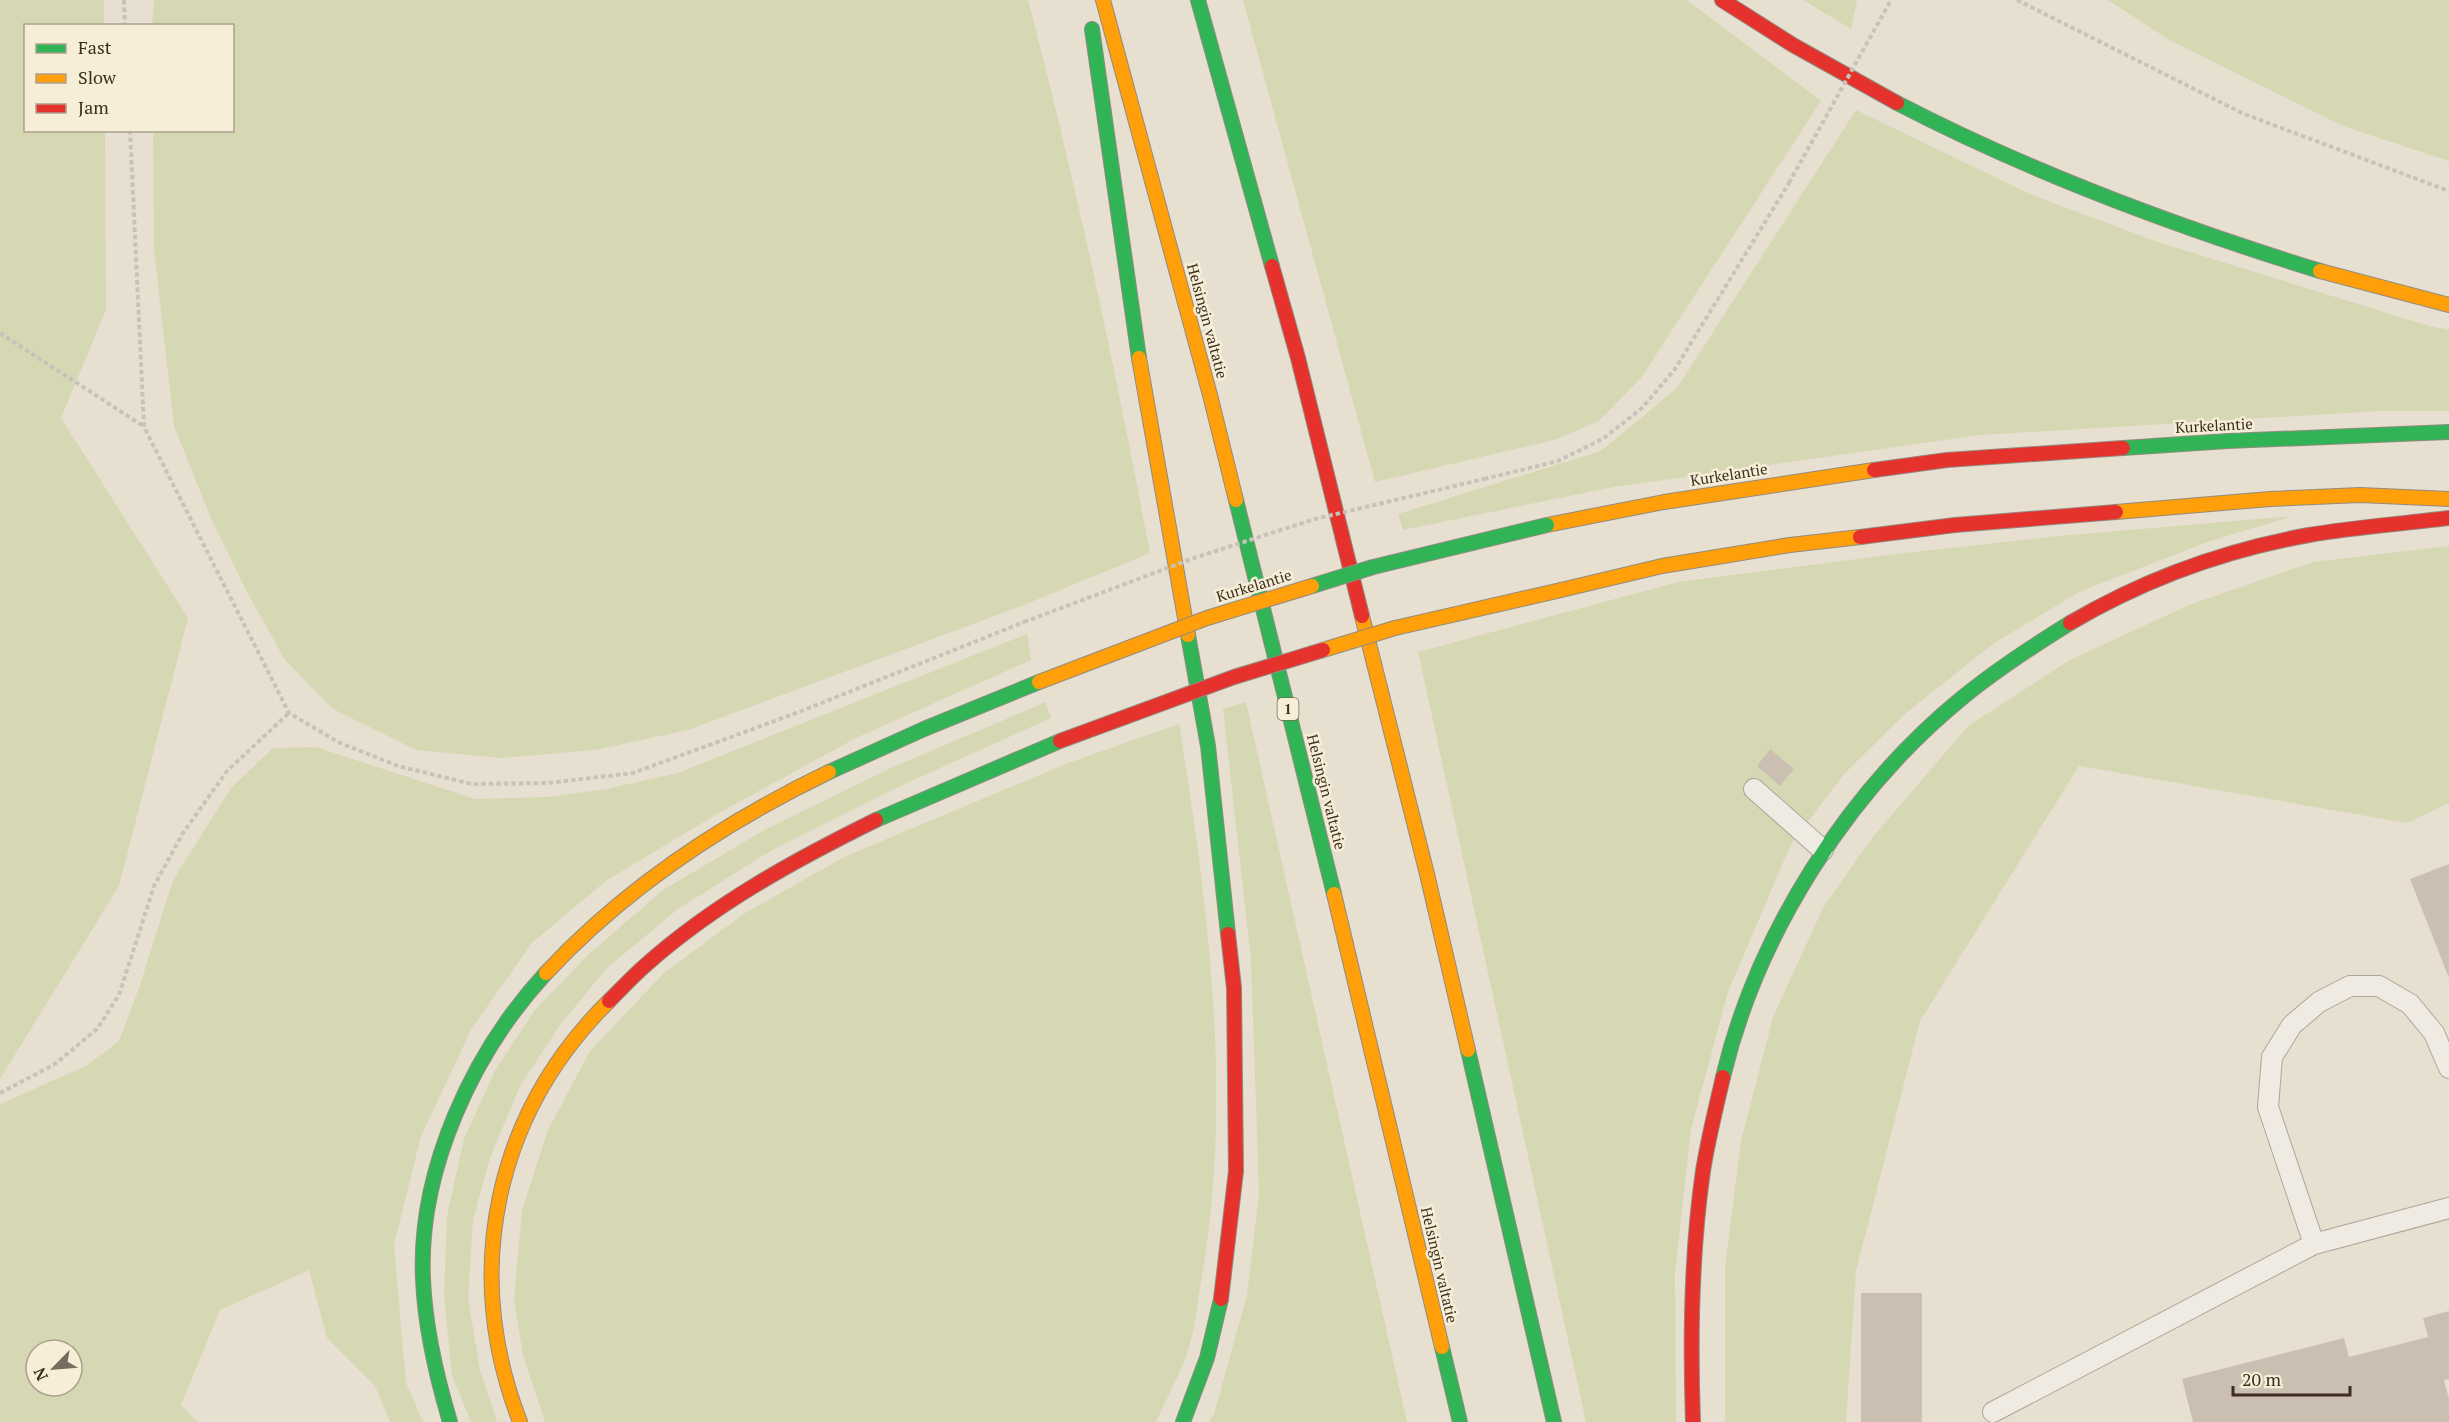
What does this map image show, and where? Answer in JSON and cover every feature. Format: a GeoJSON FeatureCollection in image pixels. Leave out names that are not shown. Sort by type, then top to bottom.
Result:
{"type":"FeatureCollection","features":[{"type":"Feature","properties":{"kind":"highway","name":"Helsingin valtatie"},"geometry":{"type":"LineString","coordinates":[[1103,0],[1218,430],[1337,905],[1460,1422]]}},
{"type":"Feature","properties":{"kind":"highway"},"geometry":{"type":"LineString","coordinates":[[1198,0],[1298,358],[1410,805],[1554,1422]]}},
{"type":"Feature","properties":{"kind":"highway"},"geometry":{"type":"LineString","coordinates":[[1722,0],[1794,47],[1921,117],[2016,162],[2222,241],[2336,277],[2449,305]]}},
{"type":"Feature","properties":{"kind":"highway"},"geometry":{"type":"LineString","coordinates":[[1090,12],[1144,396],[1208,746],[1234,988],[1236,1171],[1221,1301],[1207,1358],[1183,1422]]}},
{"type":"Feature","properties":{"kind":"highway","name":"Kurkelantie"},"geometry":{"type":"LineString","coordinates":[[450,1422],[433,1362],[429,1335],[424,1292],[425,1227],[440,1156],[469,1083],[485,1051],[525,995],[553,963],[589,928],[654,876],[739,820],[823,776],[1039,682],[1218,615],[1373,567],[1547,525],[1664,502],[1947,460],[2228,441],[2449,432]]}},
{"type":"Feature","properties":{"kind":"highway"},"geometry":{"type":"LineString","coordinates":[[520,1422],[513,1407],[500,1361],[492,1312],[489,1274],[492,1237],[500,1197],[523,1126],[557,1062],[581,1031],[639,967],[689,928],[757,883],[870,823],[1060,741],[1234,677],[1383,632],[1662,567],[1790,544],[1955,525],[2270,499],[2360,495],[2449,499]]}},
{"type":"Feature","properties":{"kind":"highway"},"geometry":{"type":"LineString","coordinates":[[1693,1422],[1693,1293],[1702,1177],[1714,1113],[1737,1028],[1756,978],[1782,921],[1823,850],[1865,794],[1937,718],[1985,678],[2078,616],[2161,577],[2252,548],[2309,535],[2449,518]]}},
{"type":"Feature","properties":{"kind":"lane"},"geometry":{"type":"LineString","coordinates":[[1754,789],[1823,850]]}},
{"type":"Feature","properties":{"kind":"lane"},"geometry":{"type":"LineString","coordinates":[[2314,1244],[2268,1107],[2272,1057],[2292,1025],[2319,1002],[2350,986],[2379,986],[2410,1004],[2434,1033],[2449,1068]]}},
{"type":"Feature","properties":{"kind":"lane"},"geometry":{"type":"LineString","coordinates":[[1993,1412],[2314,1244],[2449,1208]]}},
{"type":"Feature","properties":{"kind":"path"},"geometry":{"type":"LineString","coordinates":[[124,0],[125,24]]}},
{"type":"Feature","properties":{"kind":"path"},"geometry":{"type":"LineString","coordinates":[[130,132],[144,427],[289,713],[338,742],[398,766],[472,784],[548,783],[633,773],[799,712],[1024,622],[1194,558],[1315,519],[1558,461],[1604,438],[1641,408],[1676,369],[1789,183],[1890,0]]}},
{"type":"Feature","properties":{"kind":"path"},"geometry":{"type":"LineString","coordinates":[[2017,0],[2244,114],[2449,191]]}},
{"type":"Feature","properties":{"kind":"path"},"geometry":{"type":"LineString","coordinates":[[0,333],[144,427]]}},
{"type":"Feature","properties":{"kind":"path"},"geometry":{"type":"LineString","coordinates":[[0,1093],[55,1064],[97,1029],[119,995],[154,886],[183,833],[227,771],[289,713]]}},
{"type":"Feature","properties":{"kind":"green space"},"geometry":{"type":"Polygon","coordinates":[[[0,0],[104,0],[104,24],[24,24],[24,132],[105,132],[106,310],[61,418],[188,618],[119,886],[0,1079],[0,0]]]}},
{"type":"Feature","properties":{"kind":"green space"},"geometry":{"type":"Polygon","coordinates":[[[154,0],[1028,0],[1094,275],[1150,553],[1019,607],[688,730],[595,750],[501,758],[416,750],[333,709],[285,660],[247,592],[210,516],[174,426],[154,250],[153,132],[234,132],[234,24],[152,24],[154,0]]]}},
{"type":"Feature","properties":{"kind":"green space"},"geometry":{"type":"Polygon","coordinates":[[[1243,0],[1687,0],[1821,101],[1641,378],[1599,421],[1554,440],[1375,482],[1243,0]]]}},
{"type":"Feature","properties":{"kind":"green space"},"geometry":{"type":"Polygon","coordinates":[[[1803,0],[1857,0],[1851,29],[1803,0]]]}},
{"type":"Feature","properties":{"kind":"green space"},"geometry":{"type":"Polygon","coordinates":[[[2108,0],[2449,0],[2449,161],[2343,126],[2171,41],[2108,0]]]}},
{"type":"Feature","properties":{"kind":"green space"},"geometry":{"type":"Polygon","coordinates":[[[1856,110],[2032,195],[2158,242],[2429,326],[2449,330],[2449,411],[2380,411],[1980,435],[1614,487],[1403,530],[1398,514],[1601,451],[1677,388],[1856,110]]]}},
{"type":"Feature","properties":{"kind":"green space"},"geometry":{"type":"Polygon","coordinates":[[[2293,516],[2207,542],[2079,592],[1994,643],[1907,712],[1844,774],[1791,844],[1728,992],[1691,1129],[1675,1273],[1676,1422],[1586,1422],[1418,652],[1678,582],[2058,536],[2293,516]]]}},
{"type":"Feature","properties":{"kind":"green space"},"geometry":{"type":"Polygon","coordinates":[[[2449,546],[2449,803],[2407,823],[2079,766],[1920,1021],[1856,1271],[1846,1422],[1725,1422],[1725,1267],[1741,1141],[1773,1017],[1823,908],[1872,838],[1968,726],[2070,660],[2189,605],[2313,562],[2449,546]]]}},
{"type":"Feature","properties":{"kind":"green space"},"geometry":{"type":"Polygon","coordinates":[[[1027,634],[1031,660],[856,738],[717,814],[607,880],[532,943],[472,1028],[421,1136],[394,1245],[406,1383],[423,1422],[390,1422],[375,1386],[327,1338],[309,1270],[220,1310],[181,1405],[198,1422],[0,1422],[0,1104],[86,1066],[119,1041],[139,988],[173,880],[231,788],[273,748],[316,747],[475,799],[547,797],[606,789],[678,773],[1027,634]]]}},
{"type":"Feature","properties":{"kind":"green space"},"geometry":{"type":"Polygon","coordinates":[[[1046,702],[1051,718],[896,788],[772,850],[678,909],[607,968],[560,1025],[520,1086],[490,1158],[473,1220],[468,1298],[480,1370],[497,1422],[471,1422],[452,1375],[444,1297],[447,1216],[464,1139],[495,1071],[534,1011],[589,954],[663,890],[766,829],[891,768],[1046,702]]]}},
{"type":"Feature","properties":{"kind":"green space"},"geometry":{"type":"Polygon","coordinates":[[[1246,702],[1407,1422],[1209,1422],[1214,1414],[1247,1295],[1259,1194],[1251,960],[1223,709],[1246,702]]]}},
{"type":"Feature","properties":{"kind":"green space"},"geometry":{"type":"Polygon","coordinates":[[[1179,724],[1207,930],[1213,999],[1216,1138],[1211,1207],[1193,1330],[1182,1366],[1156,1422],[545,1422],[523,1356],[514,1299],[522,1210],[548,1130],[590,1051],[663,974],[745,913],[846,856],[1068,763],[1179,724]]]}},
{"type":"Feature","properties":{"kind":"building"},"geometry":{"type":"Polygon","coordinates":[[[1770,749],[1794,769],[1780,786],[1757,766],[1770,749]]]}},
{"type":"Feature","properties":{"kind":"building"},"geometry":{"type":"Polygon","coordinates":[[[2449,864],[2449,978],[2410,879],[2449,864]]]}},
{"type":"Feature","properties":{"kind":"building"},"geometry":{"type":"Polygon","coordinates":[[[1861,1293],[1922,1293],[1922,1422],[1861,1422],[1861,1293]]]}},
{"type":"Feature","properties":{"kind":"building"},"geometry":{"type":"Polygon","coordinates":[[[2449,1311],[2449,1379],[2444,1380],[2449,1399],[2449,1422],[2193,1422],[2182,1379],[2344,1338],[2349,1357],[2428,1337],[2423,1318],[2449,1311]]]}},
{"type":"Feature","properties":{"kind":"traffic: fast"},"geometry":{"type":"LineString","coordinates":[[1198,0],[1272,266]]}},
{"type":"Feature","properties":{"kind":"traffic: fast"},"geometry":{"type":"LineString","coordinates":[[1092,29],[1139,358]]}},
{"type":"Feature","properties":{"kind":"traffic: fast"},"geometry":{"type":"LineString","coordinates":[[1897,103],[2000,152],[2104,196],[2211,236],[2320,271]]}},
{"type":"Feature","properties":{"kind":"traffic: fast"},"geometry":{"type":"LineString","coordinates":[[2123,448],[2228,441],[2449,432]]}},
{"type":"Feature","properties":{"kind":"traffic: fast"},"geometry":{"type":"LineString","coordinates":[[1236,500],[1334,894]]}},
{"type":"Feature","properties":{"kind":"traffic: fast"},"geometry":{"type":"LineString","coordinates":[[1312,586],[1373,567],[1547,525]]}},
{"type":"Feature","properties":{"kind":"traffic: fast"},"geometry":{"type":"LineString","coordinates":[[1723,1077],[1738,1023],[1759,971],[1784,919],[1813,869],[1845,821],[1881,776],[1920,735],[1962,698],[2015,659],[2070,623]]}},
{"type":"Feature","properties":{"kind":"traffic: fast"},"geometry":{"type":"LineString","coordinates":[[1188,635],[1208,746],[1228,934]]}},
{"type":"Feature","properties":{"kind":"traffic: fast"},"geometry":{"type":"LineString","coordinates":[[829,772],[924,729],[1039,682]]}},
{"type":"Feature","properties":{"kind":"traffic: fast"},"geometry":{"type":"LineString","coordinates":[[876,820],[1060,741]]}},
{"type":"Feature","properties":{"kind":"traffic: fast"},"geometry":{"type":"LineString","coordinates":[[450,1422],[432,1351],[424,1297],[424,1238],[430,1196],[440,1155],[455,1115],[474,1076],[495,1039],[546,973]]}},
{"type":"Feature","properties":{"kind":"traffic: fast"},"geometry":{"type":"LineString","coordinates":[[1468,1050],[1554,1422]]}},
{"type":"Feature","properties":{"kind":"traffic: fast"},"geometry":{"type":"LineString","coordinates":[[1183,1422],[1207,1358],[1221,1299]]}},
{"type":"Feature","properties":{"kind":"traffic: fast"},"geometry":{"type":"LineString","coordinates":[[1442,1347],[1460,1422]]}},
{"type":"Feature","properties":{"kind":"traffic: slow"},"geometry":{"type":"LineString","coordinates":[[1103,0],[1210,395],[1236,500]]}},
{"type":"Feature","properties":{"kind":"traffic: slow"},"geometry":{"type":"LineString","coordinates":[[2320,271],[2449,305]]}},
{"type":"Feature","properties":{"kind":"traffic: slow"},"geometry":{"type":"LineString","coordinates":[[1139,358],[1188,635]]}},
{"type":"Feature","properties":{"kind":"traffic: slow"},"geometry":{"type":"LineString","coordinates":[[1547,525],[1664,502],[1874,470]]}},
{"type":"Feature","properties":{"kind":"traffic: slow"},"geometry":{"type":"LineString","coordinates":[[2116,512],[2270,499],[2360,495],[2449,499]]}},
{"type":"Feature","properties":{"kind":"traffic: slow"},"geometry":{"type":"LineString","coordinates":[[1561,590],[1662,566],[1790,545],[1860,537]]}},
{"type":"Feature","properties":{"kind":"traffic: slow"},"geometry":{"type":"LineString","coordinates":[[1039,682],[1207,618],[1312,586]]}},
{"type":"Feature","properties":{"kind":"traffic: slow"},"geometry":{"type":"LineString","coordinates":[[1323,650],[1395,628],[1561,590]]}},
{"type":"Feature","properties":{"kind":"traffic: slow"},"geometry":{"type":"LineString","coordinates":[[1362,616],[1427,874],[1468,1050]]}},
{"type":"Feature","properties":{"kind":"traffic: slow"},"geometry":{"type":"LineString","coordinates":[[546,973],[609,912],[678,859],[751,813],[829,772]]}},
{"type":"Feature","properties":{"kind":"traffic: slow"},"geometry":{"type":"LineString","coordinates":[[1334,894],[1442,1347]]}},
{"type":"Feature","properties":{"kind":"traffic: slow"},"geometry":{"type":"LineString","coordinates":[[520,1422],[502,1366],[493,1309],[492,1253],[500,1198],[515,1145],[538,1094],[570,1046],[609,1001]]}},
{"type":"Feature","properties":{"kind":"traffic: jam"},"geometry":{"type":"LineString","coordinates":[[1722,0],[1793,45],[1897,103]]}},
{"type":"Feature","properties":{"kind":"traffic: jam"},"geometry":{"type":"LineString","coordinates":[[1272,266],[1298,358],[1362,616]]}},
{"type":"Feature","properties":{"kind":"traffic: jam"},"geometry":{"type":"LineString","coordinates":[[1874,470],[1947,460],[2123,448]]}},
{"type":"Feature","properties":{"kind":"traffic: jam"},"geometry":{"type":"LineString","coordinates":[[1860,537],[1955,525],[2116,512]]}},
{"type":"Feature","properties":{"kind":"traffic: jam"},"geometry":{"type":"LineString","coordinates":[[2070,623],[2156,580],[2185,568],[2246,549],[2326,532],[2449,518]]}},
{"type":"Feature","properties":{"kind":"traffic: jam"},"geometry":{"type":"LineString","coordinates":[[1060,741],[1234,677],[1323,650]]}},
{"type":"Feature","properties":{"kind":"traffic: jam"},"geometry":{"type":"LineString","coordinates":[[609,1001],[674,941],[729,902],[786,867],[876,820]]}},
{"type":"Feature","properties":{"kind":"traffic: jam"},"geometry":{"type":"LineString","coordinates":[[1221,1299],[1236,1171],[1234,988],[1228,934]]}},
{"type":"Feature","properties":{"kind":"traffic: jam"},"geometry":{"type":"LineString","coordinates":[[1693,1422],[1692,1328],[1696,1233],[1705,1159],[1723,1077]]}}]}
